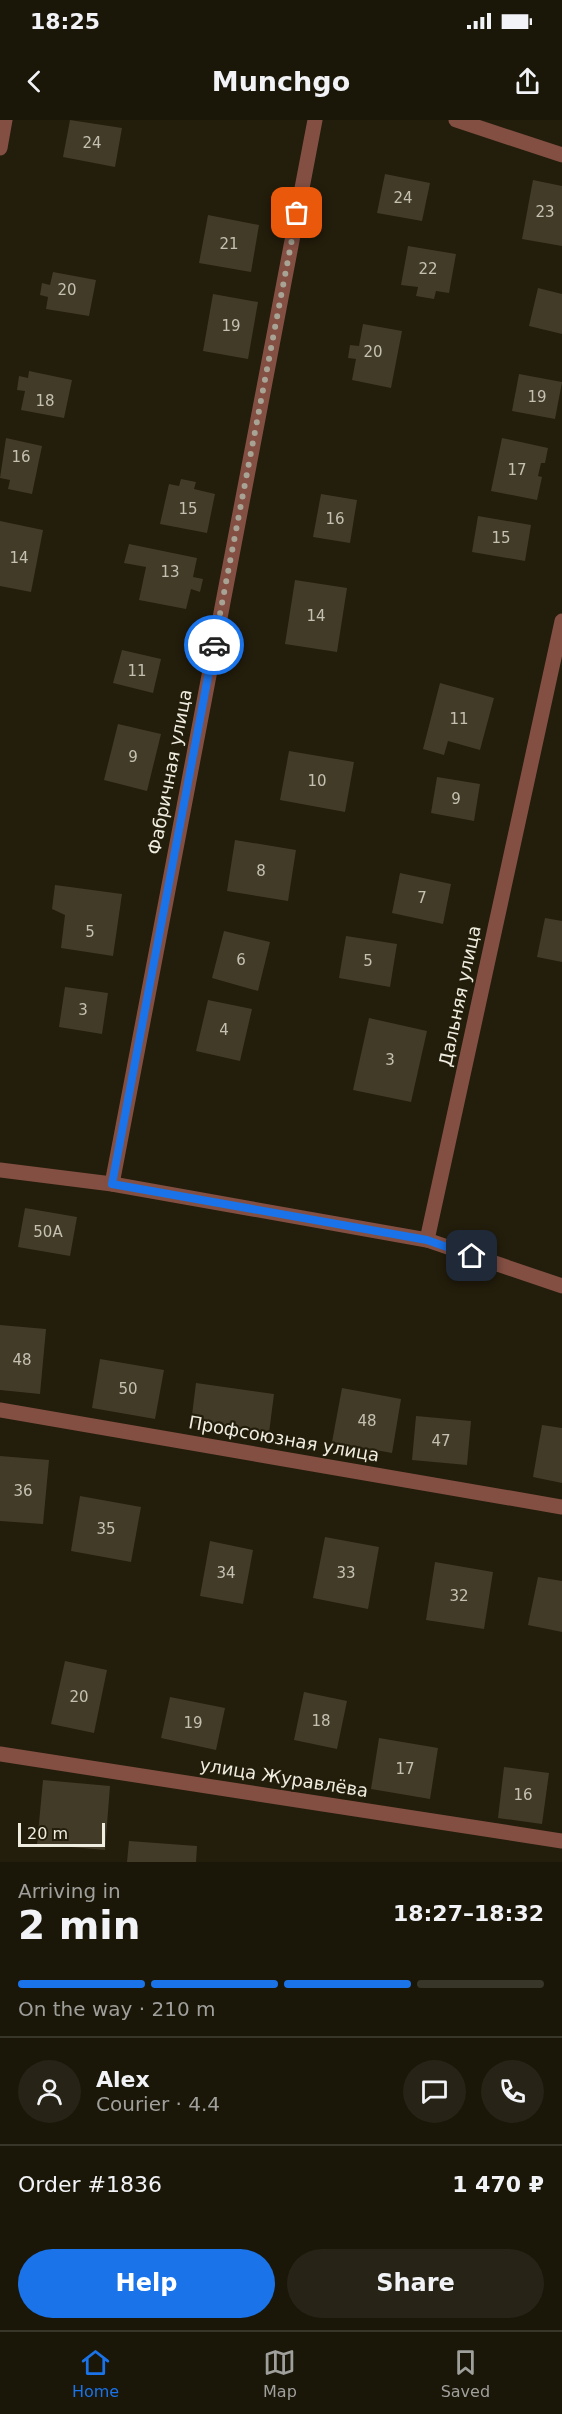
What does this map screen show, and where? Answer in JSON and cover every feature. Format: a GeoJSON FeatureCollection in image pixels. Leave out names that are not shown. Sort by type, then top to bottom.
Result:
{"type":"FeatureCollection","features":[{"type":"Feature","properties":{"kind":"street"},"geometry":{"type":"LineString","coordinates":[[0,148],[5,120]]}},
{"type":"Feature","properties":{"kind":"street","name":"Фабричная улица"},"geometry":{"type":"LineString","coordinates":[[112,1184],[315,120]]}},
{"type":"Feature","properties":{"kind":"street"},"geometry":{"type":"LineString","coordinates":[[456,120],[562,155]]}},
{"type":"Feature","properties":{"kind":"street","name":"Дальняя улица"},"geometry":{"type":"LineString","coordinates":[[427,1240],[562,621]]}},
{"type":"Feature","properties":{"kind":"street"},"geometry":{"type":"LineString","coordinates":[[0,1170],[112,1184],[427,1240],[562,1286]]}},
{"type":"Feature","properties":{"kind":"street","name":"Профсоюзная улица"},"geometry":{"type":"LineString","coordinates":[[0,1410],[562,1507]]}},
{"type":"Feature","properties":{"kind":"street","name":"улица Журавлёва"},"geometry":{"type":"LineString","coordinates":[[0,1754],[562,1841]]}},
{"type":"Feature","properties":{"kind":"building"},"geometry":{"type":"Polygon","coordinates":[[[70,120],[122,128],[115,167],[63,157],[70,120]]]}},
{"type":"Feature","properties":{"kind":"building"},"geometry":{"type":"Polygon","coordinates":[[[385,174],[430,183],[422,221],[377,213],[385,174]]]}},
{"type":"Feature","properties":{"kind":"building"},"geometry":{"type":"Polygon","coordinates":[[[533,180],[562,186],[562,246],[522,239],[533,180]]]}},
{"type":"Feature","properties":{"kind":"building"},"geometry":{"type":"Polygon","coordinates":[[[208,215],[259,225],[251,272],[199,263],[208,215]]]}},
{"type":"Feature","properties":{"kind":"building"},"geometry":{"type":"Polygon","coordinates":[[[408,246],[456,254],[449,293],[436,291],[434,299],[416,296],[418,287],[401,285],[408,246]]]}},
{"type":"Feature","properties":{"kind":"building"},"geometry":{"type":"Polygon","coordinates":[[[53,272],[96,280],[89,316],[46,309],[48,297],[40,295],[42,283],[50,285],[53,272]]]}},
{"type":"Feature","properties":{"kind":"building"},"geometry":{"type":"Polygon","coordinates":[[[538,288],[562,294],[562,334],[529,326],[538,288]]]}},
{"type":"Feature","properties":{"kind":"building"},"geometry":{"type":"Polygon","coordinates":[[[213,294],[258,302],[248,359],[203,351],[213,294]]]}},
{"type":"Feature","properties":{"kind":"building"},"geometry":{"type":"Polygon","coordinates":[[[363,324],[402,331],[391,388],[352,380],[356,359],[348,358],[350,345],[359,346],[363,324]]]}},
{"type":"Feature","properties":{"kind":"building"},"geometry":{"type":"Polygon","coordinates":[[[29,371],[72,380],[64,418],[21,410],[25,391],[17,390],[19,376],[28,378],[29,371]]]}},
{"type":"Feature","properties":{"kind":"building"},"geometry":{"type":"Polygon","coordinates":[[[519,374],[562,382],[555,419],[512,411],[519,374]]]}},
{"type":"Feature","properties":{"kind":"building"},"geometry":{"type":"Polygon","coordinates":[[[6,438],[42,446],[32,494],[8,489],[10,480],[0,478],[6,438]]]}},
{"type":"Feature","properties":{"kind":"building"},"geometry":{"type":"Polygon","coordinates":[[[502,438],[548,448],[545,463],[541,463],[538,476],[542,477],[537,500],[491,491],[502,438]]]}},
{"type":"Feature","properties":{"kind":"building"},"geometry":{"type":"Polygon","coordinates":[[[181,479],[196,482],[194,489],[215,494],[207,533],[160,524],[169,484],[179,486],[181,479]]]}},
{"type":"Feature","properties":{"kind":"building"},"geometry":{"type":"Polygon","coordinates":[[[321,494],[357,500],[350,543],[313,537],[321,494]]]}},
{"type":"Feature","properties":{"kind":"building"},"geometry":{"type":"Polygon","coordinates":[[[478,516],[531,525],[525,561],[472,552],[478,516]]]}},
{"type":"Feature","properties":{"kind":"building"},"geometry":{"type":"Polygon","coordinates":[[[0,521],[43,530],[31,592],[0,586],[0,521]]]}},
{"type":"Feature","properties":{"kind":"building"},"geometry":{"type":"Polygon","coordinates":[[[129,544],[197,558],[193,577],[203,579],[200,592],[191,589],[186,609],[139,600],[146,567],[124,563],[129,544]]]}},
{"type":"Feature","properties":{"kind":"building"},"geometry":{"type":"Polygon","coordinates":[[[295,580],[347,588],[337,652],[285,644],[295,580]]]}},
{"type":"Feature","properties":{"kind":"building"},"geometry":{"type":"Polygon","coordinates":[[[122,650],[161,659],[153,693],[113,683],[122,650]]]}},
{"type":"Feature","properties":{"kind":"building"},"geometry":{"type":"Polygon","coordinates":[[[440,683],[494,698],[480,750],[448,741],[444,755],[423,749],[440,683]]]}},
{"type":"Feature","properties":{"kind":"building"},"geometry":{"type":"Polygon","coordinates":[[[118,724],[161,734],[147,791],[104,780],[118,724]]]}},
{"type":"Feature","properties":{"kind":"building"},"geometry":{"type":"Polygon","coordinates":[[[289,751],[354,762],[345,812],[280,800],[289,751]]]}},
{"type":"Feature","properties":{"kind":"building"},"geometry":{"type":"Polygon","coordinates":[[[437,777],[480,784],[474,821],[431,813],[437,777]]]}},
{"type":"Feature","properties":{"kind":"building"},"geometry":{"type":"Polygon","coordinates":[[[235,840],[296,850],[288,901],[227,891],[235,840]]]}},
{"type":"Feature","properties":{"kind":"building"},"geometry":{"type":"Polygon","coordinates":[[[400,873],[451,884],[443,924],[392,913],[400,873]]]}},
{"type":"Feature","properties":{"kind":"building"},"geometry":{"type":"Polygon","coordinates":[[[55,885],[122,894],[113,956],[61,948],[65,915],[52,909],[55,885]]]}},
{"type":"Feature","properties":{"kind":"building"},"geometry":{"type":"Polygon","coordinates":[[[545,918],[562,921],[562,962],[537,957],[545,918]]]}},
{"type":"Feature","properties":{"kind":"building"},"geometry":{"type":"Polygon","coordinates":[[[224,931],[270,942],[258,991],[212,978],[224,931]]]}},
{"type":"Feature","properties":{"kind":"building"},"geometry":{"type":"Polygon","coordinates":[[[346,936],[397,944],[390,987],[339,978],[346,936]]]}},
{"type":"Feature","properties":{"kind":"building"},"geometry":{"type":"Polygon","coordinates":[[[65,987],[108,993],[102,1034],[59,1027],[65,987]]]}},
{"type":"Feature","properties":{"kind":"building"},"geometry":{"type":"Polygon","coordinates":[[[208,1000],[252,1009],[240,1061],[196,1051],[208,1000]]]}},
{"type":"Feature","properties":{"kind":"building"},"geometry":{"type":"Polygon","coordinates":[[[369,1018],[427,1031],[411,1102],[353,1090],[369,1018]]]}},
{"type":"Feature","properties":{"kind":"building"},"geometry":{"type":"Polygon","coordinates":[[[25,1208],[77,1217],[70,1256],[18,1247],[25,1208]]]}},
{"type":"Feature","properties":{"kind":"building"},"geometry":{"type":"Polygon","coordinates":[[[0,1325],[46,1329],[40,1394],[0,1390],[0,1325]]]}},
{"type":"Feature","properties":{"kind":"building"},"geometry":{"type":"Polygon","coordinates":[[[100,1359],[164,1370],[155,1419],[92,1408],[100,1359]]]}},
{"type":"Feature","properties":{"kind":"building"},"geometry":{"type":"Polygon","coordinates":[[[196,1383],[274,1394],[269,1433],[191,1423],[196,1383]]]}},
{"type":"Feature","properties":{"kind":"building"},"geometry":{"type":"Polygon","coordinates":[[[342,1388],[401,1399],[392,1453],[332,1442],[342,1388]]]}},
{"type":"Feature","properties":{"kind":"building"},"geometry":{"type":"Polygon","coordinates":[[[416,1416],[471,1421],[467,1465],[412,1460],[416,1416]]]}},
{"type":"Feature","properties":{"kind":"building"},"geometry":{"type":"Polygon","coordinates":[[[542,1425],[562,1428],[562,1483],[533,1477],[542,1425]]]}},
{"type":"Feature","properties":{"kind":"building"},"geometry":{"type":"Polygon","coordinates":[[[0,1456],[49,1460],[43,1524],[0,1521],[0,1456]]]}},
{"type":"Feature","properties":{"kind":"building"},"geometry":{"type":"Polygon","coordinates":[[[80,1496],[141,1507],[131,1562],[71,1551],[80,1496]]]}},
{"type":"Feature","properties":{"kind":"building"},"geometry":{"type":"Polygon","coordinates":[[[325,1537],[379,1547],[368,1609],[313,1598],[325,1537]]]}},
{"type":"Feature","properties":{"kind":"building"},"geometry":{"type":"Polygon","coordinates":[[[210,1541],[253,1550],[243,1604],[200,1596],[210,1541]]]}},
{"type":"Feature","properties":{"kind":"building"},"geometry":{"type":"Polygon","coordinates":[[[435,1562],[493,1572],[484,1629],[426,1620],[435,1562]]]}},
{"type":"Feature","properties":{"kind":"building"},"geometry":{"type":"Polygon","coordinates":[[[538,1577],[562,1581],[562,1632],[528,1625],[538,1577]]]}},
{"type":"Feature","properties":{"kind":"building"},"geometry":{"type":"Polygon","coordinates":[[[65,1661],[107,1670],[94,1733],[51,1724],[65,1661]]]}},
{"type":"Feature","properties":{"kind":"building"},"geometry":{"type":"Polygon","coordinates":[[[304,1692],[347,1701],[337,1749],[294,1740],[304,1692]]]}},
{"type":"Feature","properties":{"kind":"building"},"geometry":{"type":"Polygon","coordinates":[[[170,1697],[225,1708],[216,1750],[161,1738],[170,1697]]]}},
{"type":"Feature","properties":{"kind":"building"},"geometry":{"type":"Polygon","coordinates":[[[379,1738],[438,1748],[430,1799],[371,1789],[379,1738]]]}},
{"type":"Feature","properties":{"kind":"building"},"geometry":{"type":"Polygon","coordinates":[[[504,1767],[549,1773],[542,1824],[498,1818],[504,1767]]]}},
{"type":"Feature","properties":{"kind":"building"},"geometry":{"type":"Polygon","coordinates":[[[43,1780],[110,1786],[105,1850],[37,1844],[43,1780]]]}},
{"type":"Feature","properties":{"kind":"building"},"geometry":{"type":"Polygon","coordinates":[[[129,1841],[197,1846],[196,1862],[127,1862],[129,1841]]]}},
{"type":"Feature","properties":{"kind":"way so far"},"geometry":{"type":"LineString","coordinates":[[214,645],[297,213]]}},
{"type":"Feature","properties":{"kind":"route"},"geometry":{"type":"LineString","coordinates":[[214,645],[112,1184],[427,1240],[472,1256]]}}]}
